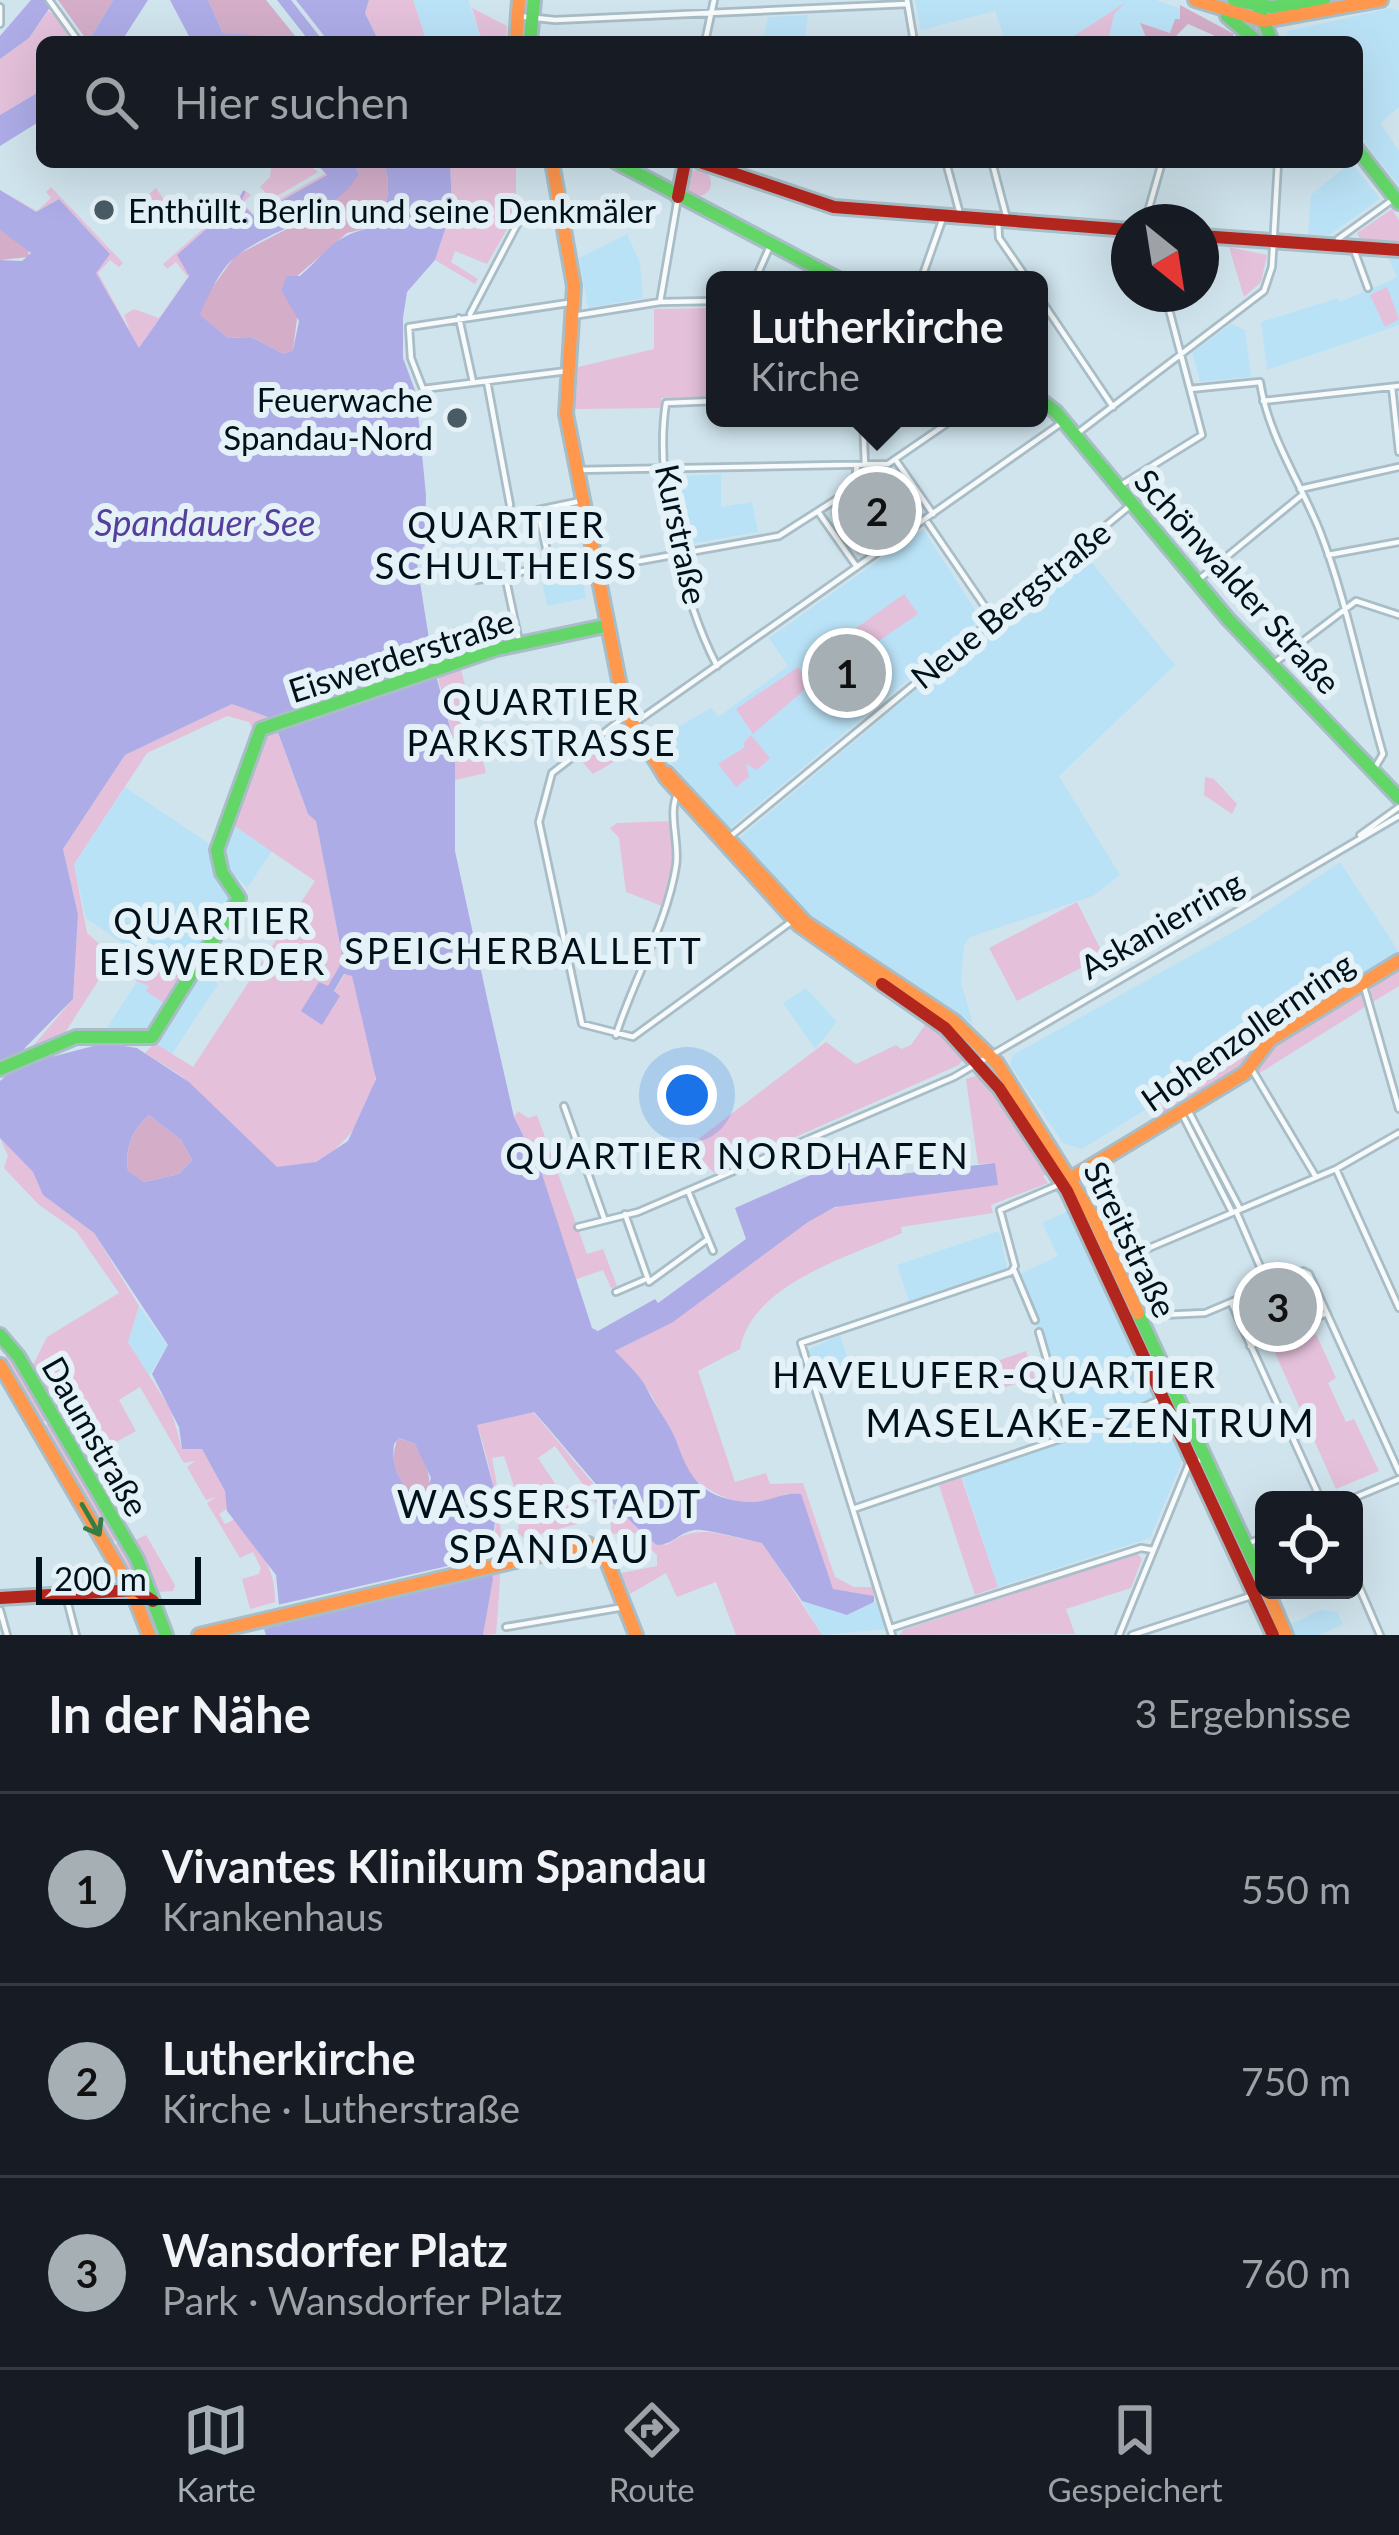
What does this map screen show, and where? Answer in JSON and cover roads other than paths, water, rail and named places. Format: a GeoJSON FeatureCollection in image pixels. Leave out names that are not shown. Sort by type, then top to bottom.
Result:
{"type":"FeatureCollection","features":[{"type":"Feature","properties":{"kind":"street"},"geometry":{"type":"LineString","coordinates":[[519,0],[529,36]]}},
{"type":"Feature","properties":{"kind":"street"},"geometry":{"type":"LineString","coordinates":[[518,36],[534,0]]}},
{"type":"Feature","properties":{"kind":"street"},"geometry":{"type":"LineString","coordinates":[[690,0],[690,13]]}},
{"type":"Feature","properties":{"kind":"street"},"geometry":{"type":"LineString","coordinates":[[706,36],[714,0]]}},
{"type":"Feature","properties":{"kind":"street"},"geometry":{"type":"LineString","coordinates":[[1196,0],[1225,14],[1251,36]]}},
{"type":"Feature","properties":{"kind":"street"},"geometry":{"type":"LineString","coordinates":[[1234,0],[1258,16],[1269,36]]}},
{"type":"Feature","properties":{"kind":"street"},"geometry":{"type":"LineString","coordinates":[[1282,14],[1324,0]]}},
{"type":"Feature","properties":{"kind":"street"},"geometry":{"type":"LineString","coordinates":[[1225,14],[1282,14],[1381,0]]}},
{"type":"Feature","properties":{"kind":"street"},"geometry":{"type":"LineString","coordinates":[[524,16],[907,2],[913,36]]}},
{"type":"Feature","properties":{"kind":"street"},"geometry":{"type":"LineString","coordinates":[[52,3],[75,36]]}},
{"type":"Feature","properties":{"kind":"street"},"geometry":{"type":"LineString","coordinates":[[0,7],[0,24]]}},
{"type":"Feature","properties":{"kind":"street"},"geometry":{"type":"LineString","coordinates":[[1258,16],[1258,36]]}},
{"type":"Feature","properties":{"kind":"street"},"geometry":{"type":"LineString","coordinates":[[1338,245],[1338,239],[1397,200],[1363,157]]}},
{"type":"Feature","properties":{"kind":"street","name":"Streitstraße"},"geometry":{"type":"LineString","coordinates":[[553,168],[574,309],[566,414],[605,626],[629,720],[657,765],[795,917],[985,1058],[1068,1180],[1114,1263],[1255,1575]]}},
{"type":"Feature","properties":{"kind":"street"},"geometry":{"type":"LineString","coordinates":[[627,168],[822,271]]}},
{"type":"Feature","properties":{"kind":"street"},"geometry":{"type":"LineString","coordinates":[[660,302],[684,168]]}},
{"type":"Feature","properties":{"kind":"street"},"geometry":{"type":"LineString","coordinates":[[717,168],[827,206],[1111,228]]}},
{"type":"Feature","properties":{"kind":"street"},"geometry":{"type":"LineString","coordinates":[[948,168],[960,216]]}},
{"type":"Feature","properties":{"kind":"street"},"geometry":{"type":"LineString","coordinates":[[993,168],[1003,219],[999,238],[1022,271]]}},
{"type":"Feature","properties":{"kind":"street"},"geometry":{"type":"LineString","coordinates":[[1150,204],[1160,168]]}},
{"type":"Feature","properties":{"kind":"street"},"geometry":{"type":"LineString","coordinates":[[1075,435],[1264,291],[1274,242],[1278,168]]}},
{"type":"Feature","properties":{"kind":"street"},"geometry":{"type":"LineString","coordinates":[[470,316],[472,301],[520,219],[559,206]]}},
{"type":"Feature","properties":{"kind":"street"},"geometry":{"type":"LineString","coordinates":[[924,271],[944,215]]}},
{"type":"Feature","properties":{"kind":"street"},"geometry":{"type":"LineString","coordinates":[[1219,237],[1399,250]]}},
{"type":"Feature","properties":{"kind":"street"},"geometry":{"type":"LineString","coordinates":[[759,271],[770,245]]}},
{"type":"Feature","properties":{"kind":"street"},"geometry":{"type":"LineString","coordinates":[[1353,247],[1368,288]]}},
{"type":"Feature","properties":{"kind":"street"},"geometry":{"type":"LineString","coordinates":[[568,370],[423,389],[411,358],[413,324],[706,301]]}},
{"type":"Feature","properties":{"kind":"street"},"geometry":{"type":"LineString","coordinates":[[1048,310],[1113,407]]}},
{"type":"Feature","properties":{"kind":"street"},"geometry":{"type":"LineString","coordinates":[[1118,488],[1202,435],[1170,312]]}},
{"type":"Feature","properties":{"kind":"street"},"geometry":{"type":"LineString","coordinates":[[459,318],[473,383]]}},
{"type":"Feature","properties":{"kind":"street"},"geometry":{"type":"LineString","coordinates":[[488,381],[510,505]]}},
{"type":"Feature","properties":{"kind":"street"},"geometry":{"type":"LineString","coordinates":[[1190,389],[1260,382],[1262,401],[1327,555],[1384,754],[1373,771]]}},
{"type":"Feature","properties":{"kind":"street"},"geometry":{"type":"LineString","coordinates":[[1262,401],[1396,387],[1399,452]]}},
{"type":"Feature","properties":{"kind":"street","name":"Kurstraße"},"geometry":{"type":"LineString","coordinates":[[706,401],[668,402],[664,469],[679,554],[717,666]]}},
{"type":"Feature","properties":{"kind":"street","name":"Schönwalder Straße"},"geometry":{"type":"LineString","coordinates":[[1048,407],[1196,581],[1399,803]]}},
{"type":"Feature","properties":{"kind":"street"},"geometry":{"type":"LineString","coordinates":[[795,917],[632,1037],[585,1027],[538,822],[552,773],[717,666],[1064,422]]}},
{"type":"Feature","properties":{"kind":"street"},"geometry":{"type":"LineString","coordinates":[[863,427],[865,465]]}},
{"type":"Feature","properties":{"kind":"street"},"geometry":{"type":"LineString","coordinates":[[576,470],[865,465],[895,459],[942,427]]}},
{"type":"Feature","properties":{"kind":"street"},"geometry":{"type":"LineString","coordinates":[[895,459],[933,514]]}},
{"type":"Feature","properties":{"kind":"street"},"geometry":{"type":"LineString","coordinates":[[594,569],[779,536],[855,486],[856,465]]}},
{"type":"Feature","properties":{"kind":"street"},"geometry":{"type":"LineString","coordinates":[[1196,581],[1301,492],[1399,467]]}},
{"type":"Feature","properties":{"kind":"street"},"geometry":{"type":"LineString","coordinates":[[477,580],[550,566],[537,507],[581,501]]}},
{"type":"Feature","properties":{"kind":"street","name":"Neue Bergstraße"},"geometry":{"type":"LineString","coordinates":[[725,841],[1132,504]]}},
{"type":"Feature","properties":{"kind":"street"},"geometry":{"type":"LineString","coordinates":[[819,512],[857,567]]}},
{"type":"Feature","properties":{"kind":"street"},"geometry":{"type":"LineString","coordinates":[[926,520],[992,617]]}},
{"type":"Feature","properties":{"kind":"street"},"geometry":{"type":"LineString","coordinates":[[1327,555],[1399,542]]}},
{"type":"Feature","properties":{"kind":"street"},"geometry":{"type":"LineString","coordinates":[[506,575],[519,644]]}},
{"type":"Feature","properties":{"kind":"street"},"geometry":{"type":"LineString","coordinates":[[1274,664],[1356,601],[1399,615]]}},
{"type":"Feature","properties":{"kind":"street"},"geometry":{"type":"LineString","coordinates":[[456,632],[514,621]]}},
{"type":"Feature","properties":{"kind":"street","name":"Eiswerderstraße"},"geometry":{"type":"LineString","coordinates":[[2,1068],[29,1054],[100,1034],[152,1037],[239,898],[222,873],[217,850],[256,736],[274,724],[436,668],[605,626]]}},
{"type":"Feature","properties":{"kind":"street"},"geometry":{"type":"LineString","coordinates":[[616,1035],[671,888],[677,850],[673,803],[680,791]]}},
{"type":"Feature","properties":{"kind":"street","name":"Askanierring"},"geometry":{"type":"LineString","coordinates":[[1356,838],[1399,803]]}},
{"type":"Feature","properties":{"kind":"street","name":"Askanierring"},"geometry":{"type":"LineString","coordinates":[[578,1227],[688,1191],[985,1058],[1399,816]]}},
{"type":"Feature","properties":{"kind":"street","name":"Hohenzollernring"},"geometry":{"type":"LineString","coordinates":[[1068,1180],[1250,1067],[1270,1040],[1399,961]]}},
{"type":"Feature","properties":{"kind":"street"},"geometry":{"type":"LineString","coordinates":[[1363,982],[1399,1109]]}},
{"type":"Feature","properties":{"kind":"street"},"geometry":{"type":"LineString","coordinates":[[1250,1067],[1316,1177]]}},
{"type":"Feature","properties":{"kind":"street"},"geometry":{"type":"LineString","coordinates":[[564,1106],[604,1218]]}},
{"type":"Feature","properties":{"kind":"street"},"geometry":{"type":"LineString","coordinates":[[1184,1110],[1268,1286]]}},
{"type":"Feature","properties":{"kind":"street"},"geometry":{"type":"LineString","coordinates":[[1114,1263],[1336,1169],[1399,1133]]}},
{"type":"Feature","properties":{"kind":"street"},"geometry":{"type":"LineString","coordinates":[[1336,1169],[1399,1308]]}},
{"type":"Feature","properties":{"kind":"street"},"geometry":{"type":"LineString","coordinates":[[1035,1320],[1014,1270],[1000,1210],[1068,1180]]}},
{"type":"Feature","properties":{"kind":"street","name":"Streitstraße"},"geometry":{"type":"LineString","coordinates":[[1068,1180],[1163,1398],[1247,1544],[1255,1569]]}},
{"type":"Feature","properties":{"kind":"street"},"geometry":{"type":"LineString","coordinates":[[688,1191],[713,1251]]}},
{"type":"Feature","properties":{"kind":"street"},"geometry":{"type":"LineString","coordinates":[[625,1214],[645,1281]]}},
{"type":"Feature","properties":{"kind":"street"},"geometry":{"type":"LineString","coordinates":[[616,1292],[645,1281],[708,1239]]}},
{"type":"Feature","properties":{"kind":"street"},"geometry":{"type":"LineString","coordinates":[[1014,1270],[801,1343],[891,1632],[1141,1548],[1153,1550]]}},
{"type":"Feature","properties":{"kind":"street"},"geometry":{"type":"LineString","coordinates":[[1139,1316],[1205,1312],[1306,1270],[1399,1476],[1363,1493]]}},
{"type":"Feature","properties":{"kind":"street"},"geometry":{"type":"LineString","coordinates":[[1231,1301],[1317,1491]]}},
{"type":"Feature","properties":{"kind":"street"},"geometry":{"type":"LineString","coordinates":[[1250,1346],[1327,1312]]}},
{"type":"Feature","properties":{"kind":"street"},"geometry":{"type":"LineString","coordinates":[[1039,1332],[1070,1436]]}},
{"type":"Feature","properties":{"kind":"street","name":"Daumstraße"},"geometry":{"type":"LineString","coordinates":[[1,1338],[125,1539],[166,1635]]}},
{"type":"Feature","properties":{"kind":"street","name":"Daumstraße"},"geometry":{"type":"LineString","coordinates":[[0,1365],[132,1591],[149,1635]]}},
{"type":"Feature","properties":{"kind":"street"},"geometry":{"type":"LineString","coordinates":[[853,1509],[1070,1436],[1163,1398]]}},
{"type":"Feature","properties":{"kind":"street"},"geometry":{"type":"LineString","coordinates":[[1119,1635],[1153,1550],[1200,1460]]}},
{"type":"Feature","properties":{"kind":"street"},"geometry":{"type":"LineString","coordinates":[[1247,1544],[1255,1541]]}},
{"type":"Feature","properties":{"kind":"street"},"geometry":{"type":"LineString","coordinates":[[199,1635],[594,1545],[604,1555],[636,1635]]}},
{"type":"Feature","properties":{"kind":"street"},"geometry":{"type":"LineString","coordinates":[[0,1598],[132,1591],[154,1602]]}},
{"type":"Feature","properties":{"kind":"street"},"geometry":{"type":"LineString","coordinates":[[1132,1635],[1255,1592]]}},
{"type":"Feature","properties":{"kind":"street"},"geometry":{"type":"LineString","coordinates":[[1363,1596],[1380,1635]]}},
{"type":"Feature","properties":{"kind":"street"},"geometry":{"type":"LineString","coordinates":[[67,1597],[76,1635]]}},
{"type":"Feature","properties":{"kind":"street","name":"Streitstraße"},"geometry":{"type":"LineString","coordinates":[[1264,1599],[1274,1635]]}},
{"type":"Feature","properties":{"kind":"street","name":"Streitstraße"},"geometry":{"type":"LineString","coordinates":[[1267,1599],[1286,1635]]}},
{"type":"Feature","properties":{"kind":"street"},"geometry":{"type":"LineString","coordinates":[[506,1627],[625,1607]]}},
{"type":"Feature","properties":{"kind":"street"},"geometry":{"type":"LineString","coordinates":[[0,1610],[7,1635]]}},
{"type":"Feature","properties":{"kind":"water"},"geometry":{"type":"Polygon","coordinates":[[[31,0],[55,0],[29,38],[0,59],[0,36],[31,0]]]}},
{"type":"Feature","properties":{"kind":"water"},"geometry":{"type":"Polygon","coordinates":[[[113,0],[148,0],[125,36],[92,36],[113,0]]]}},
{"type":"Feature","properties":{"kind":"water"},"geometry":{"type":"Polygon","coordinates":[[[170,0],[208,0],[223,33],[265,36],[189,36],[170,0]]]}},
{"type":"Feature","properties":{"kind":"water"},"geometry":{"type":"Polygon","coordinates":[[[277,0],[291,0],[319,36],[305,36],[277,0]]]}},
{"type":"Feature","properties":{"kind":"water"},"geometry":{"type":"Polygon","coordinates":[[[296,0],[369,0],[365,13],[376,36],[324,36],[296,0]]]}},
{"type":"Feature","properties":{"kind":"water"},"geometry":{"type":"Polygon","coordinates":[[[36,94],[36,124],[0,146],[0,115],[36,94]]]}},
{"type":"Feature","properties":{"kind":"water","name":"Spandauer See"},"geometry":{"type":"Polygon","coordinates":[[[321,168],[356,168],[359,174],[333,202],[233,259],[200,315],[228,338],[251,337],[284,354],[293,350],[299,321],[281,290],[287,276],[300,276],[340,239],[376,226],[388,195],[385,168],[450,168],[452,208],[435,260],[407,292],[403,318],[403,358],[416,393],[426,495],[425,545],[416,557],[433,664],[455,746],[455,851],[514,1117],[541,1171],[592,1328],[598,1331],[655,1299],[658,1303],[746,1239],[735,1208],[870,1149],[892,1175],[995,1163],[998,1185],[835,1207],[673,1322],[615,1351],[645,1385],[688,1469],[707,1490],[752,1502],[801,1494],[833,1589],[874,1596],[874,1602],[847,1615],[802,1601],[762,1543],[699,1530],[657,1545],[609,1499],[534,1412],[477,1425],[498,1504],[491,1548],[484,1556],[493,1578],[483,1635],[266,1635],[264,1629],[281,1625],[276,1575],[227,1511],[225,1491],[202,1449],[182,1449],[179,1427],[152,1374],[168,1345],[94,1233],[43,1195],[33,1172],[0,1138],[0,1081],[8,1074],[0,1059],[0,260],[22,261],[31,253],[0,230],[0,190],[36,212],[59,199],[110,254],[96,273],[139,348],[189,276],[177,255],[238,201],[254,216],[327,175],[321,168]],[[232,704],[125,755],[63,849],[78,914],[73,999],[22,1051],[28,1063],[105,1043],[137,1048],[189,1082],[277,1167],[316,1162],[348,1141],[376,1079],[352,976],[344,974],[334,991],[340,996],[322,1025],[301,1011],[319,982],[328,986],[343,960],[316,821],[308,814],[273,719],[232,704]],[[149,1115],[138,1127],[127,1155],[128,1171],[144,1182],[179,1174],[192,1160],[181,1140],[149,1115]],[[399,1438],[394,1444],[394,1462],[399,1478],[425,1498],[431,1478],[415,1444],[399,1438]]]}},
{"type":"Feature","properties":{"kind":"waterway"},"geometry":{"type":"LineString","coordinates":[[239,202],[244,192]]}},
{"type":"Feature","properties":{"kind":"place","name":"Enthüllt. Berlin und seine Denkmäler"},"geometry":{"type":"Point","coordinates":[104,210]}},
{"type":"Feature","properties":{"kind":"place","name":"Feuerwache Spandau-Nord"},"geometry":{"type":"Point","coordinates":[457,418]}},
{"type":"Feature","properties":{"kind":"place","name":"Lutherkirche"},"geometry":{"type":"Point","coordinates":[877,511]}},
{"type":"Feature","properties":{"kind":"place","name":"Vivantes Klinikum Spandau"},"geometry":{"type":"Point","coordinates":[847,673]}},
{"type":"Feature","properties":{"kind":"place","name":"Wansdorfer Platz"},"geometry":{"type":"Point","coordinates":[1278,1307]}},
{"type":"Feature","properties":{"kind":"district","name":"QUARTIER SCHULTHEISS"},"geometry":{"type":"Point","coordinates":[507,544]}},
{"type":"Feature","properties":{"kind":"district","name":"QUARTIER PARKSTRASSE"},"geometry":{"type":"Point","coordinates":[542,722]}},
{"type":"Feature","properties":{"kind":"district","name":"QUARTIER EISWERDER"},"geometry":{"type":"Point","coordinates":[213,940]}},
{"type":"Feature","properties":{"kind":"district","name":"SPEICHERBALLETT"},"geometry":{"type":"Point","coordinates":[524,950]}},
{"type":"Feature","properties":{"kind":"district","name":"QUARTIER NORDHAFEN"},"geometry":{"type":"Point","coordinates":[738,1155]}},
{"type":"Feature","properties":{"kind":"district","name":"HAVELUFER-QUARTIER"},"geometry":{"type":"Point","coordinates":[995,1374]}},
{"type":"Feature","properties":{"kind":"district","name":"MASELAKE-ZENTRUM"},"geometry":{"type":"Point","coordinates":[1091,1422]}},
{"type":"Feature","properties":{"kind":"district","name":"WASSERSTADT SPANDAU"},"geometry":{"type":"Point","coordinates":[550,1526]}}]}
